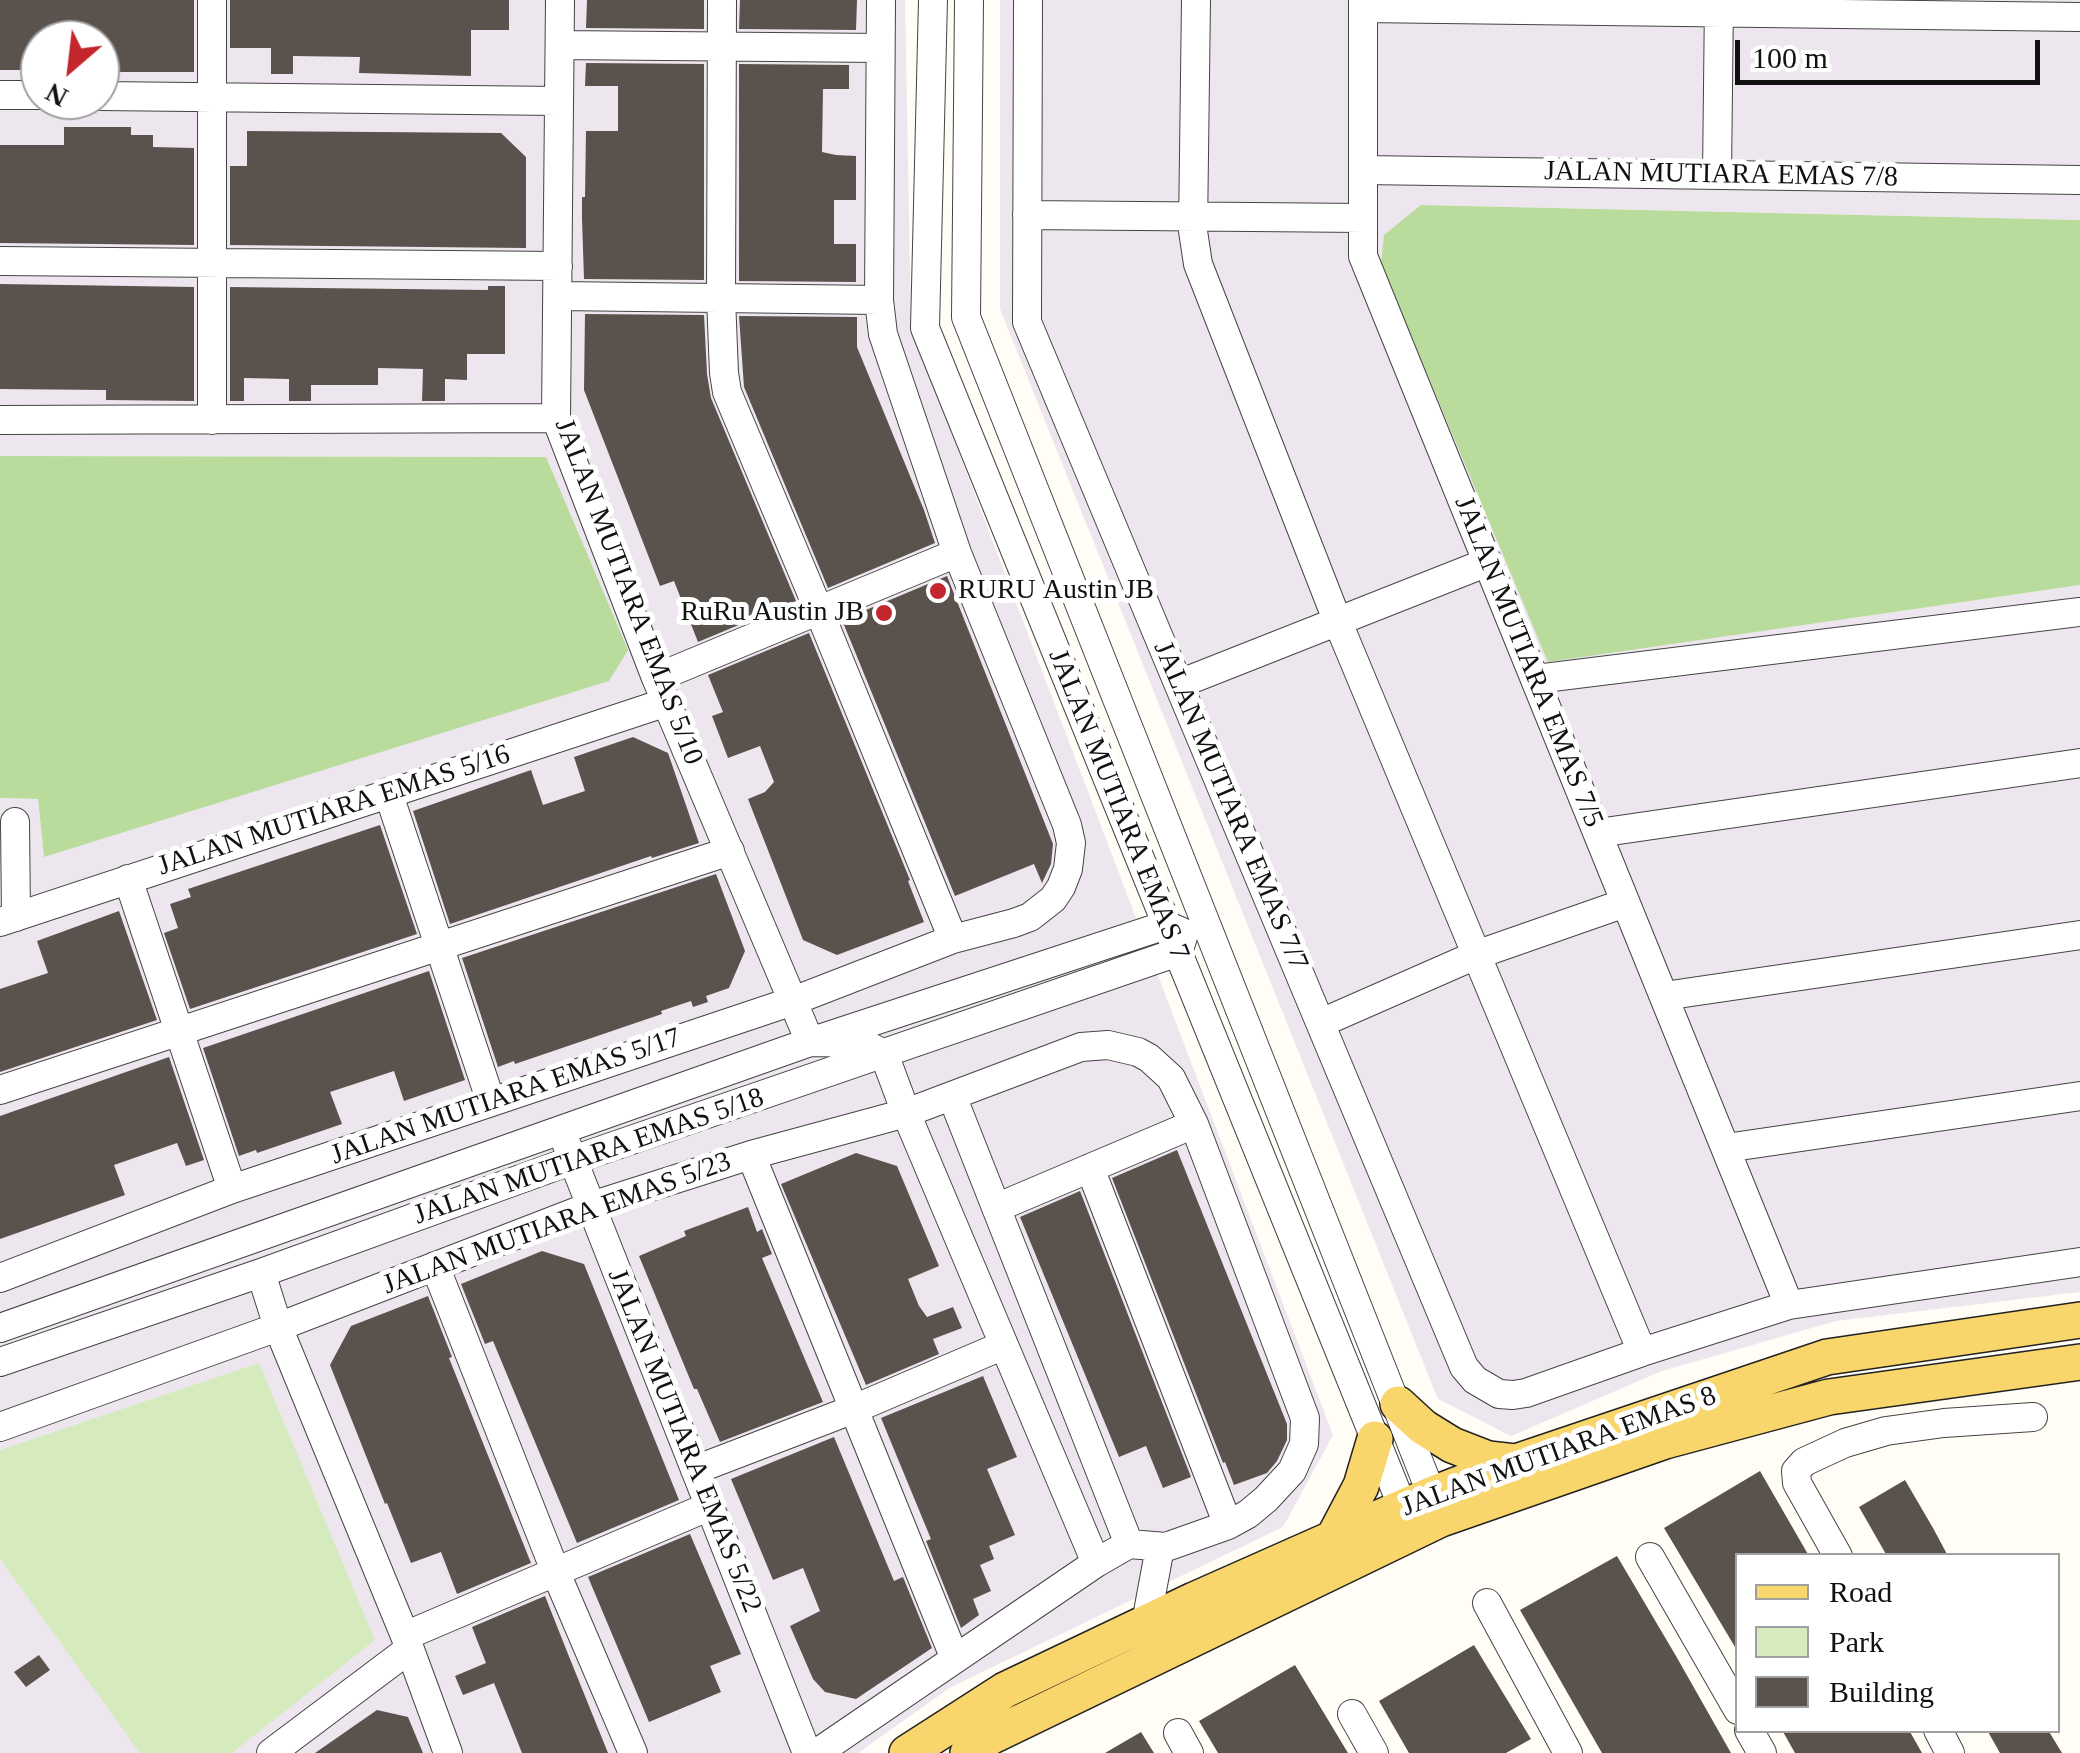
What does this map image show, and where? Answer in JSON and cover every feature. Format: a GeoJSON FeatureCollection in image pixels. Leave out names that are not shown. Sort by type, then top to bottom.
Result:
{"type":"FeatureCollection","features":[{"type":"Feature","properties":{"kind":"main road","name":"JALAN MUTIARA EMAS 8"},"geometry":{"type":"LineString","coordinates":[[968,1753],[990,1736],[1516,1462],[1827,1357],[2080,1320]]}},
{"type":"Feature","properties":{"kind":"main road","name":"JALAN MUTIARA EMAS 8"},"geometry":{"type":"LineString","coordinates":[[907,1753],[1005,1690],[1333,1539],[1829,1396],[2080,1362]]}},
{"type":"Feature","properties":{"kind":"main road"},"geometry":{"type":"LineString","coordinates":[[1398,1404],[1452,1446],[1488,1459],[1516,1462]]}},
{"type":"Feature","properties":{"kind":"main road"},"geometry":{"type":"LineString","coordinates":[[1333,1539],[1362,1486],[1375,1439]]}},
{"type":"Feature","properties":{"kind":"street"},"geometry":{"type":"LineString","coordinates":[[212,0],[212,420]]}},
{"type":"Feature","properties":{"kind":"street","name":"JALAN MUTIARA EMAS 5/10"},"geometry":{"type":"LineString","coordinates":[[560,0],[556,418],[662,690],[810,1042]]}},
{"type":"Feature","properties":{"kind":"street"},"geometry":{"type":"LineString","coordinates":[[722,0],[721,298],[727,392],[954,938]]}},
{"type":"Feature","properties":{"kind":"street"},"geometry":{"type":"LineString","coordinates":[[881,0],[879,300],[885,341],[958,554]]}},
{"type":"Feature","properties":{"kind":"street","name":"JALAN MUTIARA EMAS 7"},"geometry":{"type":"LineString","coordinates":[[933,0],[925,328],[1176,937],[1375,1439],[1422,1513]]}},
{"type":"Feature","properties":{"kind":"street","name":"JALAN MUTIARA EMAS 7"},"geometry":{"type":"LineString","coordinates":[[970,0],[966,318],[1398,1404],[1422,1513]]}},
{"type":"Feature","properties":{"kind":"street","name":"JALAN MUTIARA EMAS 7/7"},"geometry":{"type":"LineString","coordinates":[[1028,0],[1029,327],[1464,1367],[1484,1388],[1512,1396],[1642,1352]]}},
{"type":"Feature","properties":{"kind":"street"},"geometry":{"type":"LineString","coordinates":[[1196,0],[1193,231],[1198,264],[1337,620],[1642,1352],[1789,1305],[2080,1262]]}},
{"type":"Feature","properties":{"kind":"street"},"geometry":{"type":"LineString","coordinates":[[1363,4],[1718,6],[2080,16],[2078,0]]}},
{"type":"Feature","properties":{"kind":"street","name":"JALAN MUTIARA EMAS 7/5"},"geometry":{"type":"LineString","coordinates":[[1363,4],[1363,256],[1789,1305]]}},
{"type":"Feature","properties":{"kind":"street"},"geometry":{"type":"LineString","coordinates":[[1717,175],[1718,6]]}},
{"type":"Feature","properties":{"kind":"street"},"geometry":{"type":"LineString","coordinates":[[560,45],[880,48]]}},
{"type":"Feature","properties":{"kind":"street"},"geometry":{"type":"LineString","coordinates":[[120,96],[559,101]]}},
{"type":"Feature","properties":{"kind":"street","name":"JALAN MUTIARA EMAS 7/8"},"geometry":{"type":"LineString","coordinates":[[1363,170],[2080,180]]}},
{"type":"Feature","properties":{"kind":"street"},"geometry":{"type":"LineString","coordinates":[[1027,215],[1363,218]]}},
{"type":"Feature","properties":{"kind":"street"},"geometry":{"type":"LineString","coordinates":[[0,261],[558,266]]}},
{"type":"Feature","properties":{"kind":"street"},"geometry":{"type":"LineString","coordinates":[[558,296],[879,300]]}},
{"type":"Feature","properties":{"kind":"street"},"geometry":{"type":"LineString","coordinates":[[0,420],[556,418]]}},
{"type":"Feature","properties":{"kind":"street","name":"JALAN MUTIARA EMAS 5/16"},"geometry":{"type":"LineString","coordinates":[[8,919],[388,792],[662,690],[819,610],[958,554]]}},
{"type":"Feature","properties":{"kind":"street","name":"JALAN MUTIARA EMAS 5/17"},"geometry":{"type":"LineString","coordinates":[[0,1278],[232,1189],[793,1001],[954,938],[1014,924],[1042,909],[1061,886],[1068,869],[1067,825],[958,554]]}},
{"type":"Feature","properties":{"kind":"street"},"geometry":{"type":"LineString","coordinates":[[1179,684],[1488,562]]}},
{"type":"Feature","properties":{"kind":"street"},"geometry":{"type":"LineString","coordinates":[[1536,680],[2080,612]]}},
{"type":"Feature","properties":{"kind":"street"},"geometry":{"type":"LineString","coordinates":[[1598,833],[2080,763]]}},
{"type":"Feature","properties":{"kind":"street"},"geometry":{"type":"LineString","coordinates":[[388,792],[492,1102]]}},
{"type":"Feature","properties":{"kind":"street"},"geometry":{"type":"LineString","coordinates":[[8,919],[15,822]]}},
{"type":"Feature","properties":{"kind":"street"},"geometry":{"type":"LineString","coordinates":[[0,1090],[730,851]]}},
{"type":"Feature","properties":{"kind":"street"},"geometry":{"type":"LineString","coordinates":[[128,880],[232,1189]]}},
{"type":"Feature","properties":{"kind":"street"},"geometry":{"type":"LineString","coordinates":[[1194,893],[1176,937],[1204,948],[1222,965]]}},
{"type":"Feature","properties":{"kind":"street"},"geometry":{"type":"LineString","coordinates":[[1321,1023],[1476,955],[1626,903]]}},
{"type":"Feature","properties":{"kind":"street"},"geometry":{"type":"LineString","coordinates":[[1664,996],[2080,935]]}},
{"type":"Feature","properties":{"kind":"street","name":"JALAN MUTIARA EMAS 5/18"},"geometry":{"type":"LineString","coordinates":[[0,1328],[810,1042],[1176,937]]}},
{"type":"Feature","properties":{"kind":"street","name":"JALAN MUTIARA EMAS 5/18"},"geometry":{"type":"LineString","coordinates":[[0,1362],[884,1054],[1176,937]]}},
{"type":"Feature","properties":{"kind":"street"},"geometry":{"type":"LineString","coordinates":[[810,1042],[857,1042],[884,1054],[1096,1563]]}},
{"type":"Feature","properties":{"kind":"street","name":"JALAN MUTIARA EMAS 5/23"},"geometry":{"type":"LineString","coordinates":[[0,1426],[278,1327],[591,1206],[752,1155],[906,1114],[1081,1047],[1123,1047],[1149,1058],[1170,1078],[1194,1124]]}},
{"type":"Feature","properties":{"kind":"street"},"geometry":{"type":"LineString","coordinates":[[952,1096],[1129,1544]]}},
{"type":"Feature","properties":{"kind":"street"},"geometry":{"type":"LineString","coordinates":[[1726,1148],[2080,1096]]}},
{"type":"Feature","properties":{"kind":"street"},"geometry":{"type":"LineString","coordinates":[[817,1753],[1129,1544],[1178,1544],[1228,1525],[1266,1499],[1292,1471],[1304,1444],[1305,1418],[1194,1124],[996,1208]]}},
{"type":"Feature","properties":{"kind":"street","name":"JALAN MUTIARA EMAS 5/22"},"geometry":{"type":"LineString","coordinates":[[561,1130],[807,1753]]}},
{"type":"Feature","properties":{"kind":"street"},"geometry":{"type":"LineString","coordinates":[[752,1155],[955,1659]]}},
{"type":"Feature","properties":{"kind":"street"},"geometry":{"type":"LineString","coordinates":[[1090,1168],[1228,1525]]}},
{"type":"Feature","properties":{"kind":"street"},"geometry":{"type":"LineString","coordinates":[[435,1266],[556,1573],[634,1753]]}},
{"type":"Feature","properties":{"kind":"street"},"geometry":{"type":"LineString","coordinates":[[261,1273],[278,1327],[448,1753]]}},
{"type":"Feature","properties":{"kind":"street"},"geometry":{"type":"LineString","coordinates":[[696,1470],[1004,1345]]}},
{"type":"Feature","properties":{"kind":"street"},"geometry":{"type":"LineString","coordinates":[[1836,1553],[1797,1483],[1796,1472],[1804,1462],[1845,1443],[1886,1431],[2033,1417]]}},
{"type":"Feature","properties":{"kind":"street"},"geometry":{"type":"LineString","coordinates":[[271,1753],[407,1643],[710,1506]]}},
{"type":"Feature","properties":{"kind":"street"},"geometry":{"type":"LineString","coordinates":[[1146,1623],[1160,1547]]}},
{"type":"Feature","properties":{"kind":"street"},"geometry":{"type":"LineString","coordinates":[[1650,1557],[1735,1705]]}},
{"type":"Feature","properties":{"kind":"street"},"geometry":{"type":"LineString","coordinates":[[1487,1603],[1568,1753]]}},
{"type":"Feature","properties":{"kind":"street"},"geometry":{"type":"LineString","coordinates":[[1352,1714],[1374,1753]]}},
{"type":"Feature","properties":{"kind":"shaded area"},"geometry":{"type":"Polygon","coordinates":[[[0,0],[905,0],[911,327],[1333,1435],[1283,1527],[951,1687],[858,1753],[0,1753],[0,798],[38,799],[44,856],[546,457],[0,456],[0,0]]]}},
{"type":"Feature","properties":{"kind":"shaded area"},"geometry":{"type":"Polygon","coordinates":[[[1000,0],[2080,0],[2080,220],[1421,205],[1548,661],[2080,585],[2080,1292],[1836,1321],[1662,1371],[1511,1436],[1438,1399],[1000,309],[1000,0]]]}},
{"type":"Feature","properties":{"kind":"green space"},"geometry":{"type":"Polygon","coordinates":[[[1421,205],[2080,220],[2080,585],[1548,662],[1381,264],[1384,235],[1421,205]]]}},
{"type":"Feature","properties":{"kind":"green space"},"geometry":{"type":"Polygon","coordinates":[[[0,456],[546,457],[628,650],[609,681],[44,857],[38,799],[0,798],[0,456]]]}},
{"type":"Feature","properties":{"kind":"green space"},"geometry":{"type":"Polygon","coordinates":[[[259,1363],[375,1640],[232,1753],[140,1753],[0,1559],[0,1450],[259,1363]]]}},
{"type":"Feature","properties":{"kind":"building"},"geometry":{"type":"Polygon","coordinates":[[[0,0],[194,0],[194,72],[120,72],[120,20],[20,20],[20,70],[0,70],[0,0]]]}},
{"type":"Feature","properties":{"kind":"building"},"geometry":{"type":"Polygon","coordinates":[[[230,0],[509,0],[509,30],[471,30],[471,76],[359,73],[360,57],[293,56],[293,74],[271,74],[271,48],[230,48],[230,0]]]}},
{"type":"Feature","properties":{"kind":"building"},"geometry":{"type":"Polygon","coordinates":[[[587,0],[704,0],[704,29],[586,28],[587,0]]]}},
{"type":"Feature","properties":{"kind":"building"},"geometry":{"type":"Polygon","coordinates":[[[740,0],[857,0],[856,30],[739,29],[740,0]]]}},
{"type":"Feature","properties":{"kind":"building"},"geometry":{"type":"Polygon","coordinates":[[[586,63],[704,64],[704,280],[584,279],[582,197],[586,131],[618,131],[618,86],[585,86],[586,63]]]}},
{"type":"Feature","properties":{"kind":"building"},"geometry":{"type":"Polygon","coordinates":[[[739,64],[849,65],[849,89],[823,89],[822,152],[856,156],[856,200],[834,200],[834,244],[856,244],[856,282],[739,281],[739,64]]]}},
{"type":"Feature","properties":{"kind":"building"},"geometry":{"type":"Polygon","coordinates":[[[64,127],[131,127],[131,135],[153,135],[153,147],[194,148],[194,245],[0,243],[0,145],[64,145],[64,127]]]}},
{"type":"Feature","properties":{"kind":"building"},"geometry":{"type":"Polygon","coordinates":[[[247,131],[501,133],[526,157],[526,248],[230,245],[230,166],[247,166],[247,131]]]}},
{"type":"Feature","properties":{"kind":"building"},"geometry":{"type":"Polygon","coordinates":[[[0,284],[194,287],[194,401],[106,400],[106,390],[0,389],[0,284]]]}},
{"type":"Feature","properties":{"kind":"building"},"geometry":{"type":"Polygon","coordinates":[[[488,286],[505,286],[505,354],[467,354],[467,380],[445,379],[445,401],[422,401],[423,369],[378,368],[378,385],[311,385],[311,401],[289,401],[289,379],[244,378],[244,401],[230,401],[230,287],[488,290],[488,286]]]}},
{"type":"Feature","properties":{"kind":"building"},"geometry":{"type":"Polygon","coordinates":[[[585,314],[704,315],[711,398],[796,601],[698,642],[674,581],[660,586],[584,390],[585,314]]]}},
{"type":"Feature","properties":{"kind":"building"},"geometry":{"type":"Polygon","coordinates":[[[739,316],[857,317],[857,347],[935,543],[828,588],[744,387],[739,316]]]}},
{"type":"Feature","properties":{"kind":"building"},"geometry":{"type":"Polygon","coordinates":[[[947,576],[1053,844],[1051,864],[1042,883],[1034,864],[955,896],[842,620],[947,576]]]}},
{"type":"Feature","properties":{"kind":"building"},"geometry":{"type":"Polygon","coordinates":[[[809,633],[924,922],[837,955],[803,940],[748,799],[765,792],[774,782],[760,746],[728,758],[712,716],[723,712],[708,675],[809,633]]]}},
{"type":"Feature","properties":{"kind":"building"},"geometry":{"type":"Polygon","coordinates":[[[633,737],[668,753],[699,843],[450,924],[413,811],[531,770],[543,805],[585,791],[574,757],[633,737]]]}},
{"type":"Feature","properties":{"kind":"building"},"geometry":{"type":"Polygon","coordinates":[[[380,825],[417,934],[190,1009],[164,933],[178,928],[170,904],[191,897],[188,889],[380,825]]]}},
{"type":"Feature","properties":{"kind":"building"},"geometry":{"type":"Polygon","coordinates":[[[716,874],[745,951],[729,988],[706,996],[708,1002],[693,1007],[691,1001],[498,1067],[462,958],[716,874]]]}},
{"type":"Feature","properties":{"kind":"building"},"geometry":{"type":"Polygon","coordinates":[[[119,911],[157,1020],[0,1072],[0,989],[48,973],[37,941],[119,911]]]}},
{"type":"Feature","properties":{"kind":"building"},"geometry":{"type":"Polygon","coordinates":[[[429,971],[465,1080],[404,1101],[394,1071],[330,1092],[342,1124],[239,1156],[203,1048],[429,971]]]}},
{"type":"Feature","properties":{"kind":"building"},"geometry":{"type":"Polygon","coordinates":[[[169,1057],[204,1160],[186,1166],[177,1143],[114,1165],[125,1195],[0,1239],[0,1116],[169,1057]]]}},
{"type":"Feature","properties":{"kind":"building"},"geometry":{"type":"Polygon","coordinates":[[[1177,1150],[1287,1424],[1287,1440],[1267,1473],[1234,1485],[1112,1178],[1177,1150]]]}},
{"type":"Feature","properties":{"kind":"building"},"geometry":{"type":"Polygon","coordinates":[[[856,1153],[897,1166],[939,1266],[908,1279],[927,1317],[953,1307],[962,1328],[933,1339],[939,1354],[866,1385],[781,1184],[856,1153]]]}},
{"type":"Feature","properties":{"kind":"building"},"geometry":{"type":"Polygon","coordinates":[[[1080,1191],[1191,1477],[1163,1488],[1146,1446],[1119,1457],[1020,1217],[1080,1191]]]}},
{"type":"Feature","properties":{"kind":"building"},"geometry":{"type":"Polygon","coordinates":[[[748,1207],[757,1232],[762,1229],[772,1254],[762,1258],[823,1402],[720,1442],[639,1256],[686,1236],[684,1231],[748,1207]]]}},
{"type":"Feature","properties":{"kind":"building"},"geometry":{"type":"Polygon","coordinates":[[[542,1251],[584,1264],[679,1500],[577,1543],[493,1341],[485,1344],[461,1284],[542,1251]]]}},
{"type":"Feature","properties":{"kind":"building"},"geometry":{"type":"Polygon","coordinates":[[[428,1296],[531,1563],[457,1594],[441,1552],[411,1563],[330,1365],[351,1326],[428,1296]]]}},
{"type":"Feature","properties":{"kind":"building"},"geometry":{"type":"Polygon","coordinates":[[[983,1376],[1017,1457],[987,1469],[1015,1535],[989,1546],[994,1559],[980,1565],[991,1591],[973,1599],[979,1615],[961,1628],[926,1541],[931,1539],[881,1418],[983,1376]]]}},
{"type":"Feature","properties":{"kind":"building"},"geometry":{"type":"Polygon","coordinates":[[[834,1437],[894,1581],[903,1577],[932,1648],[856,1699],[825,1692],[813,1679],[790,1626],[820,1611],[803,1568],[773,1580],[731,1479],[834,1437]]]}},
{"type":"Feature","properties":{"kind":"building"},"geometry":{"type":"Polygon","coordinates":[[[1760,1471],[1807,1553],[1735,1553],[1735,1647],[1664,1528],[1760,1471]]]}},
{"type":"Feature","properties":{"kind":"building"},"geometry":{"type":"Polygon","coordinates":[[[1905,1480],[1946,1553],[1885,1553],[1859,1507],[1905,1480]]]}},
{"type":"Feature","properties":{"kind":"building"},"geometry":{"type":"Polygon","coordinates":[[[690,1534],[741,1654],[710,1666],[721,1692],[649,1722],[588,1577],[690,1534]]]}},
{"type":"Feature","properties":{"kind":"building"},"geometry":{"type":"Polygon","coordinates":[[[1617,1556],[1731,1753],[1602,1753],[1520,1610],[1617,1556]]]}},
{"type":"Feature","properties":{"kind":"building"},"geometry":{"type":"Polygon","coordinates":[[[545,1596],[608,1753],[522,1753],[494,1683],[463,1695],[455,1676],[486,1663],[472,1627],[545,1596]]]}},
{"type":"Feature","properties":{"kind":"building"},"geometry":{"type":"Polygon","coordinates":[[[1474,1645],[1531,1739],[1506,1753],[1409,1753],[1379,1701],[1474,1645]]]}},
{"type":"Feature","properties":{"kind":"building"},"geometry":{"type":"Polygon","coordinates":[[[39,1655],[50,1670],[26,1687],[14,1672],[39,1655]]]}},
{"type":"Feature","properties":{"kind":"building"},"geometry":{"type":"Polygon","coordinates":[[[1295,1665],[1348,1753],[1218,1753],[1199,1721],[1295,1665]]]}},
{"type":"Feature","properties":{"kind":"building"},"geometry":{"type":"Polygon","coordinates":[[[377,1710],[408,1717],[423,1753],[315,1753],[377,1710]]]}},
{"type":"Feature","properties":{"kind":"building"},"geometry":{"type":"Polygon","coordinates":[[[1141,1732],[1154,1753],[1105,1753],[1141,1732]]]}},
{"type":"Feature","properties":{"kind":"building"},"geometry":{"type":"Polygon","coordinates":[[[1784,1733],[1911,1733],[1922,1753],[1795,1753],[1784,1733]]]}},
{"type":"Feature","properties":{"kind":"building"},"geometry":{"type":"Polygon","coordinates":[[[1989,1733],[2050,1733],[2062,1753],[2000,1753],[1989,1733]]]}},
{"type":"Feature","properties":{"kind":"place","name":"RURU Austin JB"},"geometry":{"type":"Point","coordinates":[938,591]}},
{"type":"Feature","properties":{"kind":"place","name":"RuRu Austin JB"},"geometry":{"type":"Point","coordinates":[884,613]}}]}
